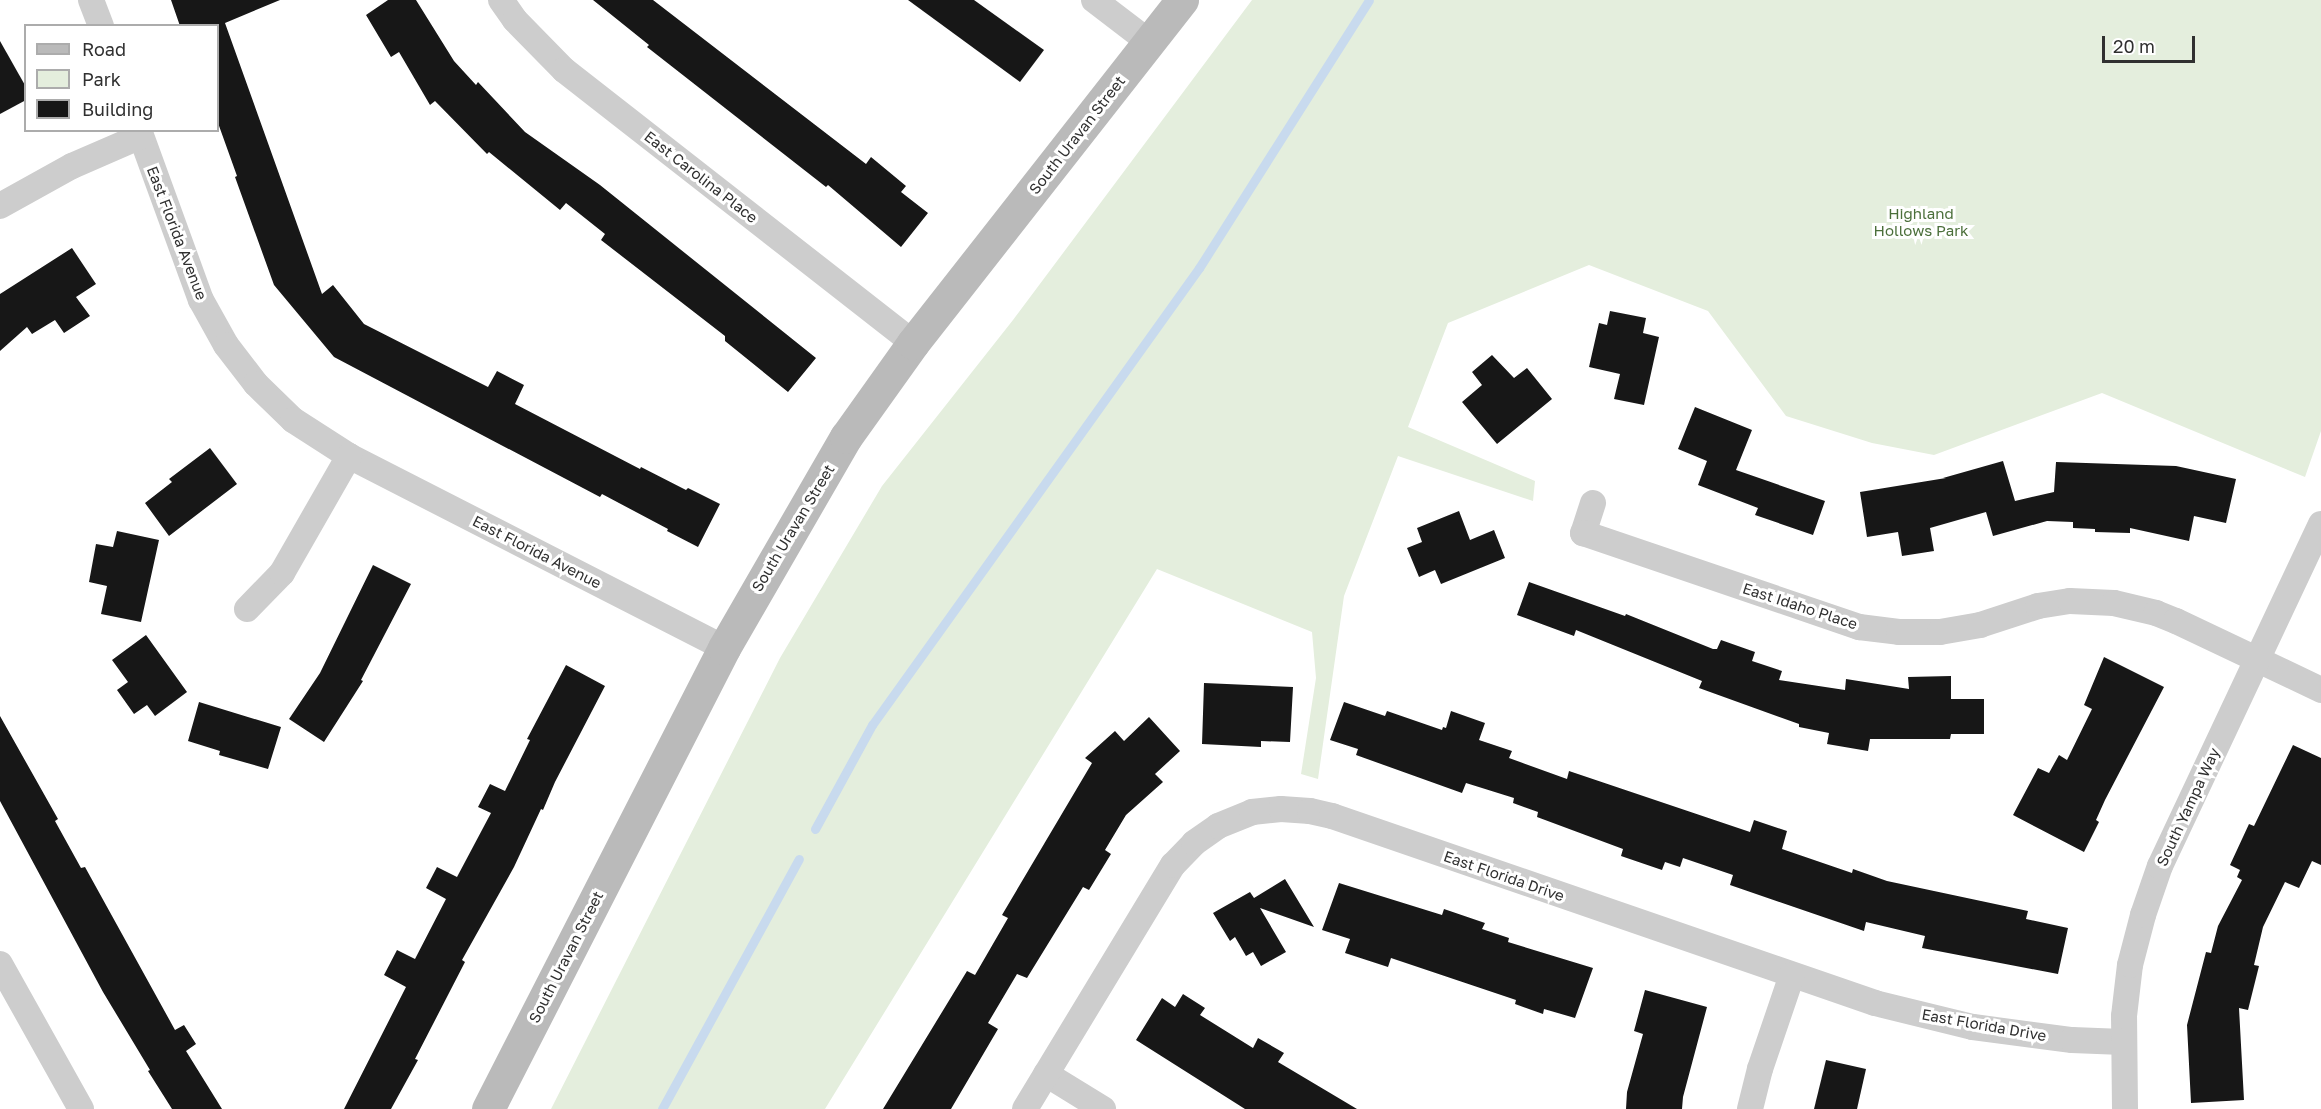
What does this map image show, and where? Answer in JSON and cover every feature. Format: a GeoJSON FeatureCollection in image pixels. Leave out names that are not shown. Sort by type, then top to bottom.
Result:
{"type":"FeatureCollection","features":[{"type":"Feature","properties":{"kind":"street"},"geometry":{"type":"LineString","coordinates":[[91,0],[100,24]]}},
{"type":"Feature","properties":{"kind":"street","name":"East Carolina Place"},"geometry":{"type":"LineString","coordinates":[[501,0],[515,20],[564,70],[913,343]]}},
{"type":"Feature","properties":{"kind":"street"},"geometry":{"type":"LineString","coordinates":[[1094,0],[1149,42]]}},
{"type":"Feature","properties":{"kind":"street","name":"South Uravan Street"},"geometry":{"type":"LineString","coordinates":[[488,1109],[724,648],[846,437],[913,343],[1182,0]]}},
{"type":"Feature","properties":{"kind":"street"},"geometry":{"type":"LineString","coordinates":[[0,206],[72,166],[140,134]]}},
{"type":"Feature","properties":{"kind":"street","name":"East Florida Avenue"},"geometry":{"type":"LineString","coordinates":[[140,134],[201,300],[226,345],[256,384],[293,420],[349,456],[724,648]]}},
{"type":"Feature","properties":{"kind":"street"},"geometry":{"type":"LineString","coordinates":[[247,609],[282,573],[349,456]]}},
{"type":"Feature","properties":{"kind":"street","name":"East Idaho Place"},"geometry":{"type":"LineString","coordinates":[[1593,503],[1583,533],[1859,627],[1899,632],[1940,632],[1980,625],[2038,606],[2070,601],[2114,603],[2156,613],[2321,690]]}},
{"type":"Feature","properties":{"kind":"street","name":"South Yampa Way"},"geometry":{"type":"LineString","coordinates":[[2125,1109],[2123,1042],[2130,965],[2143,915],[2160,866],[2321,524]]}},
{"type":"Feature","properties":{"kind":"street","name":"East Florida Drive"},"geometry":{"type":"LineString","coordinates":[[1025,1109],[1173,865],[1194,843],[1218,826],[1262,811],[1300,810],[1332,816],[1875,1003],[1973,1027],[2072,1040],[2123,1042]]}},
{"type":"Feature","properties":{"kind":"street"},"geometry":{"type":"LineString","coordinates":[[0,964],[81,1109]]}},
{"type":"Feature","properties":{"kind":"street"},"geometry":{"type":"LineString","coordinates":[[1750,1109],[1760,1069],[1792,975]]}},
{"type":"Feature","properties":{"kind":"street"},"geometry":{"type":"LineString","coordinates":[[1046,1074],[1103,1109]]}},
{"type":"Feature","properties":{"kind":"green space","name":"Highland Hollows Park"},"geometry":{"type":"Polygon","coordinates":[[[1252,0],[2321,0],[2321,431],[2305,477],[2102,393],[1934,455],[1872,443],[1786,416],[1708,311],[1589,265],[1448,323],[1408,427],[1535,481],[1533,501],[1398,456],[1344,596],[1318,779],[1301,774],[1316,678],[1312,632],[1157,569],[825,1109],[551,1109],[780,658],[882,486],[1013,320],[1252,0]]]}},
{"type":"Feature","properties":{"kind":"building"},"geometry":{"type":"Polygon","coordinates":[[[171,0],[280,0],[225,23],[322,294],[333,285],[364,324],[488,387],[497,371],[524,385],[515,404],[640,469],[641,467],[720,504],[698,547],[602,494],[600,497],[334,357],[274,285],[235,177],[237,176],[219,126],[219,24],[179,24],[171,0]]]}},
{"type":"Feature","properties":{"kind":"building"},"geometry":{"type":"Polygon","coordinates":[[[388,0],[416,0],[454,61],[476,85],[478,82],[525,132],[600,185],[816,358],[788,392],[725,341],[725,336],[601,240],[605,234],[566,203],[560,210],[489,152],[487,154],[435,101],[430,105],[399,52],[391,57],[366,15],[388,0]]]}},
{"type":"Feature","properties":{"kind":"building"},"geometry":{"type":"Polygon","coordinates":[[[593,0],[653,0],[866,164],[871,157],[906,186],[901,192],[928,213],[901,247],[828,185],[826,187],[647,47],[649,45],[593,0]]]}},
{"type":"Feature","properties":{"kind":"building"},"geometry":{"type":"Polygon","coordinates":[[[908,0],[974,0],[1044,50],[1020,82],[908,0]]]}},
{"type":"Feature","properties":{"kind":"building"},"geometry":{"type":"Polygon","coordinates":[[[0,41],[24,83],[24,101],[0,114],[0,41]]]}},
{"type":"Feature","properties":{"kind":"building"},"geometry":{"type":"Polygon","coordinates":[[[72,248],[96,284],[76,297],[90,316],[64,333],[55,320],[32,334],[27,327],[0,351],[0,294],[72,248]]]}},
{"type":"Feature","properties":{"kind":"building"},"geometry":{"type":"Polygon","coordinates":[[[1610,311],[1646,318],[1643,333],[1659,337],[1644,405],[1614,399],[1620,374],[1589,367],[1599,323],[1607,325],[1610,311]]]}},
{"type":"Feature","properties":{"kind":"building"},"geometry":{"type":"Polygon","coordinates":[[[1492,355],[1514,378],[1527,368],[1552,399],[1497,444],[1462,402],[1482,385],[1472,372],[1492,355]]]}},
{"type":"Feature","properties":{"kind":"building"},"geometry":{"type":"Polygon","coordinates":[[[1695,407],[1752,430],[1736,470],[1825,501],[1813,535],[1755,515],[1758,508],[1698,485],[1707,461],[1678,449],[1695,407]]]}},
{"type":"Feature","properties":{"kind":"building"},"geometry":{"type":"Polygon","coordinates":[[[210,448],[237,484],[169,536],[145,503],[172,482],[169,479],[210,448]]]}},
{"type":"Feature","properties":{"kind":"building"},"geometry":{"type":"Polygon","coordinates":[[[2003,461],[2015,501],[2054,492],[2056,462],[2176,466],[2236,479],[2226,523],[2194,516],[2189,541],[2130,528],[2130,533],[2095,532],[2095,529],[2073,528],[2073,522],[2047,521],[1993,536],[1986,512],[1930,528],[1934,551],[1902,556],[1898,532],[1867,537],[1860,492],[1946,478],[1943,478],[2003,461]]]}},
{"type":"Feature","properties":{"kind":"building"},"geometry":{"type":"Polygon","coordinates":[[[1459,511],[1470,540],[1494,530],[1505,558],[1441,584],[1435,570],[1419,577],[1407,548],[1422,542],[1417,528],[1459,511]]]}},
{"type":"Feature","properties":{"kind":"building"},"geometry":{"type":"Polygon","coordinates":[[[117,531],[159,540],[141,622],[101,614],[107,586],[89,582],[96,544],[113,547],[117,531]]]}},
{"type":"Feature","properties":{"kind":"building"},"geometry":{"type":"Polygon","coordinates":[[[373,565],[411,584],[361,680],[363,681],[324,742],[289,719],[320,673],[373,565]]]}},
{"type":"Feature","properties":{"kind":"building"},"geometry":{"type":"Polygon","coordinates":[[[1529,582],[1625,616],[1626,614],[1713,649],[1717,649],[1721,640],[1755,652],[1752,661],[1782,671],[1779,680],[1845,690],[1846,679],[1909,689],[1908,677],[1951,676],[1951,699],[1984,699],[1984,734],[1951,734],[1950,739],[1870,739],[1868,751],[1827,744],[1829,733],[1799,727],[1799,724],[1699,688],[1702,681],[1576,630],[1574,636],[1517,615],[1529,582]]]}},
{"type":"Feature","properties":{"kind":"building"},"geometry":{"type":"Polygon","coordinates":[[[146,635],[187,692],[155,716],[147,705],[134,714],[117,690],[128,682],[112,660],[146,635]]]}},
{"type":"Feature","properties":{"kind":"building"},"geometry":{"type":"Polygon","coordinates":[[[2104,657],[2164,687],[2105,800],[2096,820],[2099,822],[2084,852],[2013,815],[2038,768],[2049,773],[2059,755],[2067,760],[2092,709],[2084,705],[2104,657]]]}},
{"type":"Feature","properties":{"kind":"building"},"geometry":{"type":"Polygon","coordinates":[[[566,665],[605,686],[543,810],[541,809],[514,867],[462,960],[465,962],[415,1059],[418,1060],[391,1109],[344,1109],[406,987],[384,975],[397,950],[415,959],[446,899],[426,888],[437,867],[457,877],[491,813],[478,807],[490,784],[505,791],[530,740],[527,739],[566,665]]]}},
{"type":"Feature","properties":{"kind":"building"},"geometry":{"type":"Polygon","coordinates":[[[1204,683],[1293,687],[1290,742],[1261,741],[1261,747],[1202,744],[1204,683]]]}},
{"type":"Feature","properties":{"kind":"building"},"geometry":{"type":"Polygon","coordinates":[[[199,702],[281,727],[268,769],[219,755],[220,751],[188,741],[199,702]]]}},
{"type":"Feature","properties":{"kind":"building"},"geometry":{"type":"Polygon","coordinates":[[[1344,702],[1385,716],[1387,711],[1442,730],[1443,727],[1446,728],[1451,711],[1485,723],[1479,740],[1512,751],[1509,758],[1567,779],[1569,771],[1750,832],[1754,820],[1787,831],[1782,849],[1852,873],[1853,869],[1887,881],[2028,911],[2026,919],[2068,928],[2058,974],[1922,948],[1925,936],[1866,922],[1864,931],[1730,885],[1733,875],[1683,858],[1680,867],[1665,862],[1662,870],[1621,856],[1623,849],[1537,817],[1538,812],[1513,803],[1514,798],[1466,783],[1462,793],[1356,755],[1358,749],[1330,740],[1344,702]]]}},
{"type":"Feature","properties":{"kind":"building"},"geometry":{"type":"Polygon","coordinates":[[[0,716],[58,819],[55,821],[81,868],[85,867],[175,1030],[184,1025],[196,1044],[186,1051],[222,1109],[172,1109],[103,992],[0,801],[0,716]]]}},
{"type":"Feature","properties":{"kind":"building"},"geometry":{"type":"Polygon","coordinates":[[[1149,717],[1180,751],[1155,774],[1163,782],[1126,815],[1105,850],[1111,854],[1089,890],[1083,887],[1027,978],[1017,974],[988,1023],[998,1029],[951,1109],[883,1109],[967,971],[975,975],[1008,918],[1002,915],[1092,763],[1085,758],[1115,731],[1124,741],[1149,717]]]}},
{"type":"Feature","properties":{"kind":"building"},"geometry":{"type":"Polygon","coordinates":[[[2293,745],[2321,758],[2321,865],[2312,861],[2299,888],[2285,882],[2263,927],[2254,965],[2259,966],[2248,1010],[2239,1008],[2244,1100],[2191,1103],[2187,1025],[2206,952],[2211,953],[2218,926],[2242,880],[2237,877],[2240,870],[2230,865],[2249,824],[2254,826],[2293,745]]]}},
{"type":"Feature","properties":{"kind":"building"},"geometry":{"type":"Polygon","coordinates":[[[1285,879],[1314,927],[1260,908],[1286,952],[1261,966],[1253,952],[1246,956],[1235,937],[1230,941],[1213,913],[1250,892],[1254,898],[1285,879]]]}},
{"type":"Feature","properties":{"kind":"building"},"geometry":{"type":"Polygon","coordinates":[[[1339,883],[1442,915],[1444,909],[1485,923],[1482,929],[1509,938],[1508,942],[1593,968],[1575,1018],[1544,1009],[1543,1014],[1515,1004],[1516,1000],[1391,958],[1388,967],[1345,953],[1350,939],[1322,930],[1339,883]]]}},
{"type":"Feature","properties":{"kind":"building"},"geometry":{"type":"Polygon","coordinates":[[[1645,990],[1707,1007],[1683,1097],[1682,1109],[1626,1109],[1627,1092],[1643,1034],[1634,1031],[1645,990]]]}},
{"type":"Feature","properties":{"kind":"building"},"geometry":{"type":"Polygon","coordinates":[[[1183,994],[1205,1008],[1200,1015],[1253,1048],[1258,1038],[1284,1053],[1278,1062],[1357,1109],[1245,1109],[1136,1040],[1162,998],[1175,1007],[1183,994]]]}},
{"type":"Feature","properties":{"kind":"building"},"geometry":{"type":"Polygon","coordinates":[[[1826,1060],[1866,1069],[1857,1109],[1814,1109],[1826,1060]]]}},
{"type":"Feature","properties":{"kind":"waterway"},"geometry":{"type":"LineString","coordinates":[[815,829],[872,725],[1199,268],[1369,0]]}},
{"type":"Feature","properties":{"kind":"waterway"},"geometry":{"type":"LineString","coordinates":[[662,1109],[799,859]]}}]}
